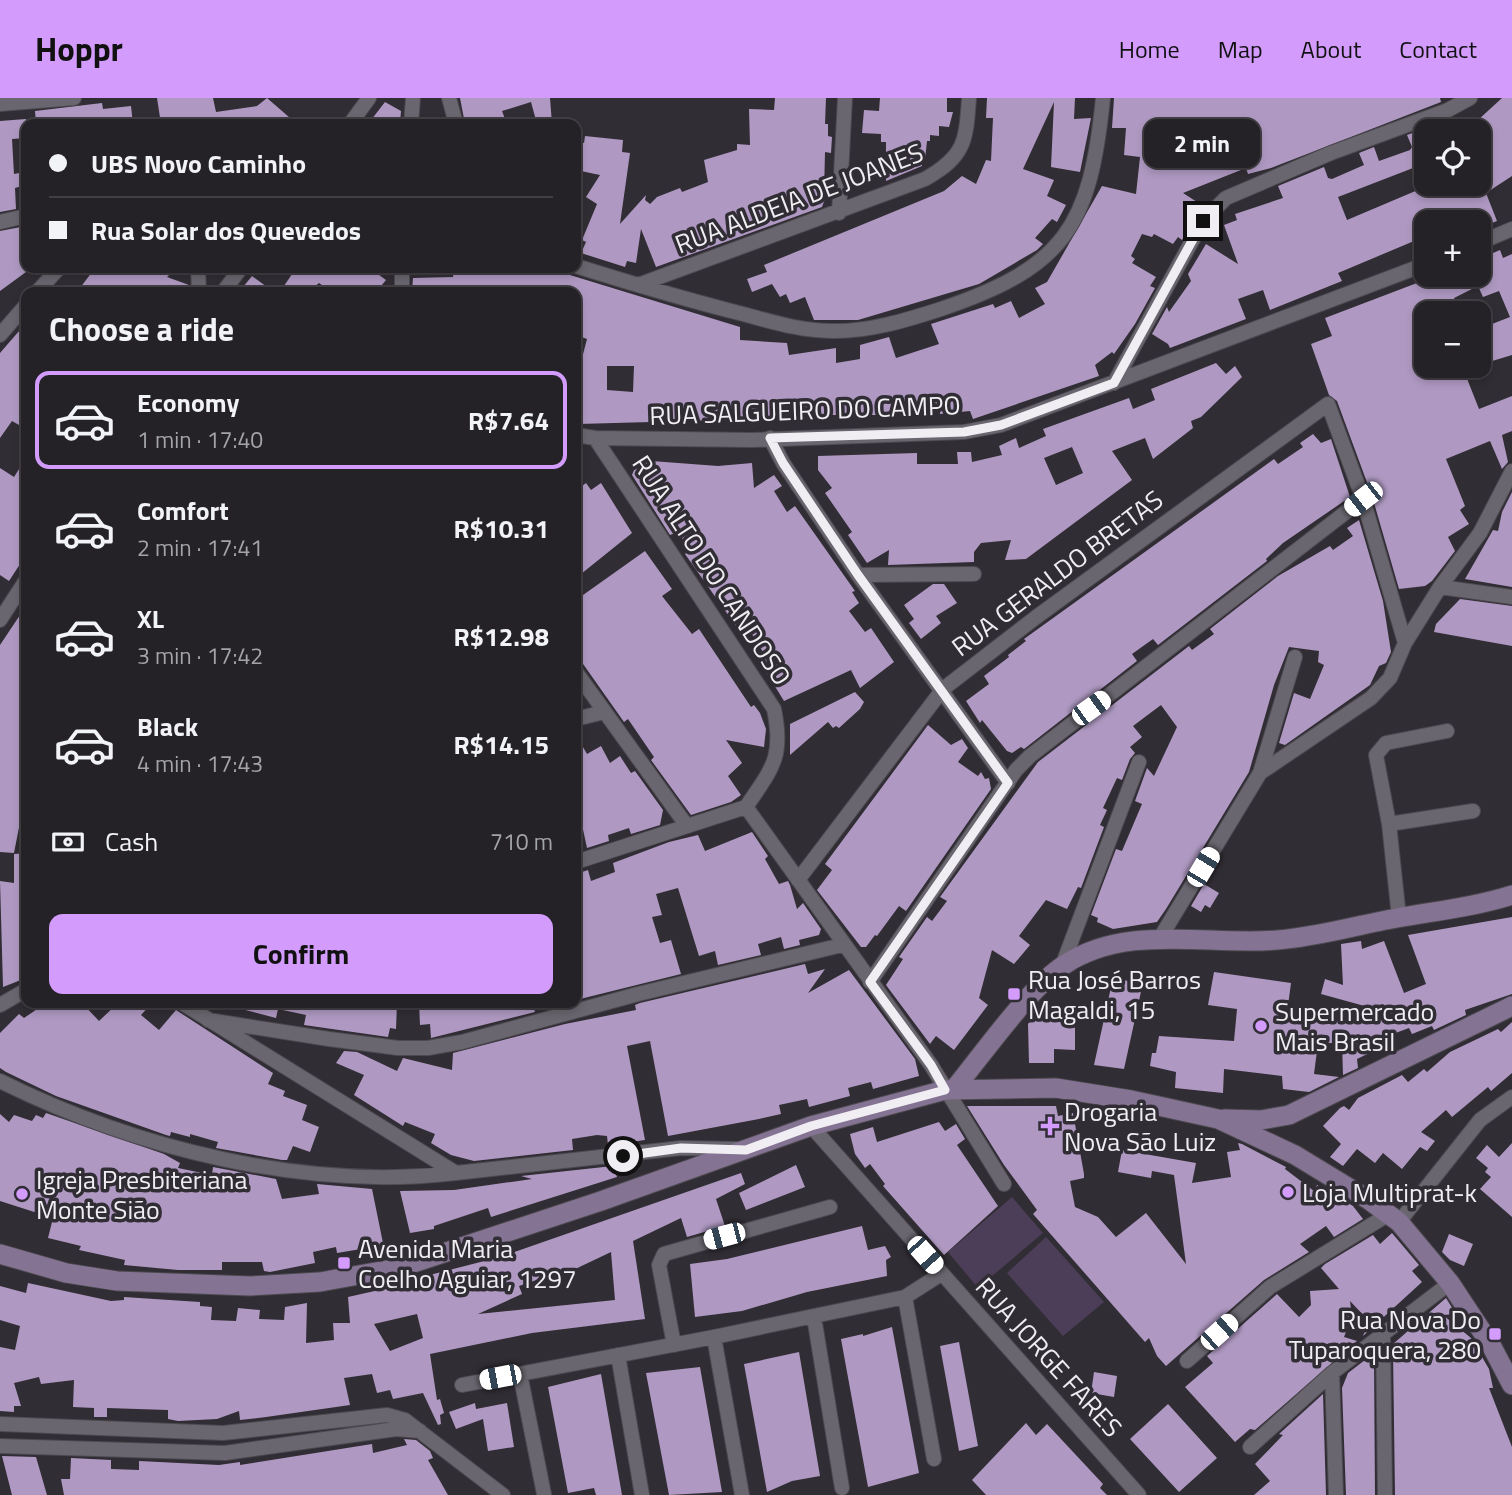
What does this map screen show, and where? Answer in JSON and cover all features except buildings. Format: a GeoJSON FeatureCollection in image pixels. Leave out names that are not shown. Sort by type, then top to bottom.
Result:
{"type":"FeatureCollection","features":[{"type":"Feature","properties":{"kind":"main road"},"geometry":{"type":"LineString","coordinates":[[950,1089],[982,1058],[1034,994],[1062,966],[1090,951],[1160,938],[1236,943],[1279,940],[1399,917],[1455,910],[1512,895]]}},
{"type":"Feature","properties":{"kind":"main road"},"geometry":{"type":"LineString","coordinates":[[0,1254],[66,1273],[117,1281],[250,1286],[320,1282],[398,1268],[811,1126],[950,1089],[1056,1088],[1131,1100],[1218,1119],[1261,1120],[1289,1115],[1512,1006]]}},
{"type":"Feature","properties":{"kind":"main road"},"geometry":{"type":"LineString","coordinates":[[982,1058],[998,1088]]}},
{"type":"Feature","properties":{"kind":"main road"},"geometry":{"type":"LineString","coordinates":[[1289,1115],[1285,1136],[1295,1155]]}},
{"type":"Feature","properties":{"kind":"main road"},"geometry":{"type":"LineString","coordinates":[[1218,1119],[1295,1155],[1394,1218],[1450,1283],[1491,1345],[1512,1385]]}},
{"type":"Feature","properties":{"kind":"street"},"geometry":{"type":"LineString","coordinates":[[0,104],[74,98]]}},
{"type":"Feature","properties":{"kind":"street"},"geometry":{"type":"LineString","coordinates":[[354,119],[369,98]]}},
{"type":"Feature","properties":{"kind":"street"},"geometry":{"type":"LineString","coordinates":[[411,119],[413,98]]}},
{"type":"Feature","properties":{"kind":"street"},"geometry":{"type":"LineString","coordinates":[[449,98],[455,119]]}},
{"type":"Feature","properties":{"kind":"street"},"geometry":{"type":"LineString","coordinates":[[839,214],[845,98]]}},
{"type":"Feature","properties":{"kind":"street","name":"RUA ALDEIA DE JOANES"},"geometry":{"type":"LineString","coordinates":[[638,285],[839,214],[925,179],[948,166],[963,146],[969,98]]}},
{"type":"Feature","properties":{"kind":"street"},"geometry":{"type":"LineString","coordinates":[[581,268],[797,328],[834,332],[870,328],[988,293],[1026,273],[1049,254],[1068,232],[1097,158],[1103,98]]}},
{"type":"Feature","properties":{"kind":"street"},"geometry":{"type":"LineString","coordinates":[[1114,383],[1203,221],[1226,198],[1331,153],[1448,110],[1470,98]]}},
{"type":"Feature","properties":{"kind":"street"},"geometry":{"type":"LineString","coordinates":[[0,222],[21,217]]}},
{"type":"Feature","properties":{"kind":"street"},"geometry":{"type":"LineString","coordinates":[[1491,238],[1512,229]]}},
{"type":"Feature","properties":{"kind":"street","name":"RUA SALGUEIRO DO CAMPO"},"geometry":{"type":"LineString","coordinates":[[581,436],[770,438],[964,432],[1001,425],[1414,269]]}},
{"type":"Feature","properties":{"kind":"street"},"geometry":{"type":"LineString","coordinates":[[42,287],[54,273]]}},
{"type":"Feature","properties":{"kind":"street"},"geometry":{"type":"LineString","coordinates":[[0,335],[21,311]]}},
{"type":"Feature","properties":{"kind":"street","name":"RUA GERALDO BRETAS"},"geometry":{"type":"LineString","coordinates":[[797,880],[943,689],[1035,618],[1328,404],[1363,499]]}},
{"type":"Feature","properties":{"kind":"street","name":"RUA ALTO DO CANDOSO"},"geometry":{"type":"LineString","coordinates":[[595,438],[774,709],[779,736],[774,765],[746,807]]}},
{"type":"Feature","properties":{"kind":"street"},"geometry":{"type":"LineString","coordinates":[[770,438],[783,463],[858,575],[943,689],[1008,783]]}},
{"type":"Feature","properties":{"kind":"street"},"geometry":{"type":"LineString","coordinates":[[1260,773],[1371,698],[1390,678],[1405,643],[1440,587],[1480,533],[1512,471]]}},
{"type":"Feature","properties":{"kind":"street"},"geometry":{"type":"LineString","coordinates":[[870,982],[1023,763],[1363,499],[1405,643]]}},
{"type":"Feature","properties":{"kind":"street"},"geometry":{"type":"LineString","coordinates":[[858,575],[974,574]]}},
{"type":"Feature","properties":{"kind":"street"},"geometry":{"type":"LineString","coordinates":[[1440,587],[1512,597]]}},
{"type":"Feature","properties":{"kind":"street"},"geometry":{"type":"LineString","coordinates":[[0,620],[21,588]]}},
{"type":"Feature","properties":{"kind":"street"},"geometry":{"type":"LineString","coordinates":[[1160,938],[1260,773],[1294,657]]}},
{"type":"Feature","properties":{"kind":"street"},"geometry":{"type":"LineString","coordinates":[[581,679],[687,827]]}},
{"type":"Feature","properties":{"kind":"street"},"geometry":{"type":"LineString","coordinates":[[581,718],[604,712]]}},
{"type":"Feature","properties":{"kind":"street"},"geometry":{"type":"LineString","coordinates":[[1399,917],[1389,824],[1376,755],[1378,749],[1386,743],[1447,731]]}},
{"type":"Feature","properties":{"kind":"street"},"geometry":{"type":"LineString","coordinates":[[1062,966],[1139,762]]}},
{"type":"Feature","properties":{"kind":"street"},"geometry":{"type":"LineString","coordinates":[[581,860],[746,807],[842,944],[950,1089],[1004,1184]]}},
{"type":"Feature","properties":{"kind":"street"},"geometry":{"type":"LineString","coordinates":[[1389,824],[1473,811]]}},
{"type":"Feature","properties":{"kind":"street"},"geometry":{"type":"LineString","coordinates":[[208,1020],[398,1048],[428,1048],[463,1042],[638,994],[842,944]]}},
{"type":"Feature","properties":{"kind":"street"},"geometry":{"type":"LineString","coordinates":[[0,1005],[21,993]]}},
{"type":"Feature","properties":{"kind":"street"},"geometry":{"type":"LineString","coordinates":[[190,1008],[456,1173]]}},
{"type":"Feature","properties":{"kind":"street"},"geometry":{"type":"LineString","coordinates":[[0,1081],[155,1144],[232,1161],[380,1177],[417,1178],[681,1148],[746,1150]]}},
{"type":"Feature","properties":{"kind":"street"},"geometry":{"type":"LineString","coordinates":[[1187,1361],[1270,1287],[1394,1218],[1480,1120],[1512,1097]]}},
{"type":"Feature","properties":{"kind":"street","name":"RUA JORGE FARES"},"geometry":{"type":"LineString","coordinates":[[811,1126],[1139,1495]]}},
{"type":"Feature","properties":{"kind":"street"},"geometry":{"type":"LineString","coordinates":[[674,1345],[659,1265],[664,1254],[830,1207]]}},
{"type":"Feature","properties":{"kind":"street"},"geometry":{"type":"LineString","coordinates":[[462,1385],[905,1297],[941,1273]]}},
{"type":"Feature","properties":{"kind":"street"},"geometry":{"type":"LineString","coordinates":[[1250,1447],[1332,1373],[1450,1283]]}},
{"type":"Feature","properties":{"kind":"street"},"geometry":{"type":"LineString","coordinates":[[905,1297],[934,1460]]}},
{"type":"Feature","properties":{"kind":"street"},"geometry":{"type":"LineString","coordinates":[[814,1317],[842,1488]]}},
{"type":"Feature","properties":{"kind":"street"},"geometry":{"type":"LineString","coordinates":[[1383,1333],[1385,1495]]}},
{"type":"Feature","properties":{"kind":"street"},"geometry":{"type":"LineString","coordinates":[[714,1337],[742,1495]]}},
{"type":"Feature","properties":{"kind":"street"},"geometry":{"type":"LineString","coordinates":[[618,1355],[642,1495]]}},
{"type":"Feature","properties":{"kind":"street"},"geometry":{"type":"LineString","coordinates":[[1332,1373],[1336,1495]]}},
{"type":"Feature","properties":{"kind":"street"},"geometry":{"type":"LineString","coordinates":[[520,1374],[544,1494]]}},
{"type":"Feature","properties":{"kind":"street"},"geometry":{"type":"LineString","coordinates":[[0,1424],[223,1433],[387,1415],[405,1420],[503,1495]]}},
{"type":"Feature","properties":{"kind":"street"},"geometry":{"type":"LineString","coordinates":[[0,1446],[225,1453],[396,1429],[420,1431]]}},
{"type":"Feature","properties":{"kind":"shaded area"},"geometry":{"type":"Polygon","coordinates":[[[1012,1197],[1043,1233],[978,1288],[948,1252],[1012,1197]]]}},
{"type":"Feature","properties":{"kind":"shaded area"},"geometry":{"type":"Polygon","coordinates":[[[1046,1237],[1104,1302],[1063,1336],[1007,1273],[1046,1237]]]}},
{"type":"Feature","properties":{"kind":"place","name":"Rua José Barros Magaldi, 15"},"geometry":{"type":"Point","coordinates":[1014,994]}},
{"type":"Feature","properties":{"kind":"place","name":"Supermercado Mais Brasil"},"geometry":{"type":"Point","coordinates":[1261,1026]}},
{"type":"Feature","properties":{"kind":"place","name":"Drogaria Nova São Luiz"},"geometry":{"type":"Point","coordinates":[1050,1126]}},
{"type":"Feature","properties":{"kind":"place","name":"Loja Multiprat-k"},"geometry":{"type":"Point","coordinates":[1288,1192]}},
{"type":"Feature","properties":{"kind":"place","name":"Igreja Presbiteriana Monte Sião"},"geometry":{"type":"Point","coordinates":[22,1194]}},
{"type":"Feature","properties":{"kind":"place","name":"Avenida Maria Coelho Aguiar, 1297"},"geometry":{"type":"Point","coordinates":[344,1263]}},
{"type":"Feature","properties":{"kind":"place","name":"Rua Nova Do Tuparoquera, 280"},"geometry":{"type":"Point","coordinates":[1495,1334]}},
{"type":"Feature","properties":{"kind":"route"},"geometry":{"type":"LineString","coordinates":[[623,1156],[681,1148],[746,1150],[811,1126],[945,1090],[931,1065],[870,982],[1008,783],[943,689],[858,575],[783,463],[770,438],[964,432],[1001,425],[1114,383],[1203,221]]}}]}
